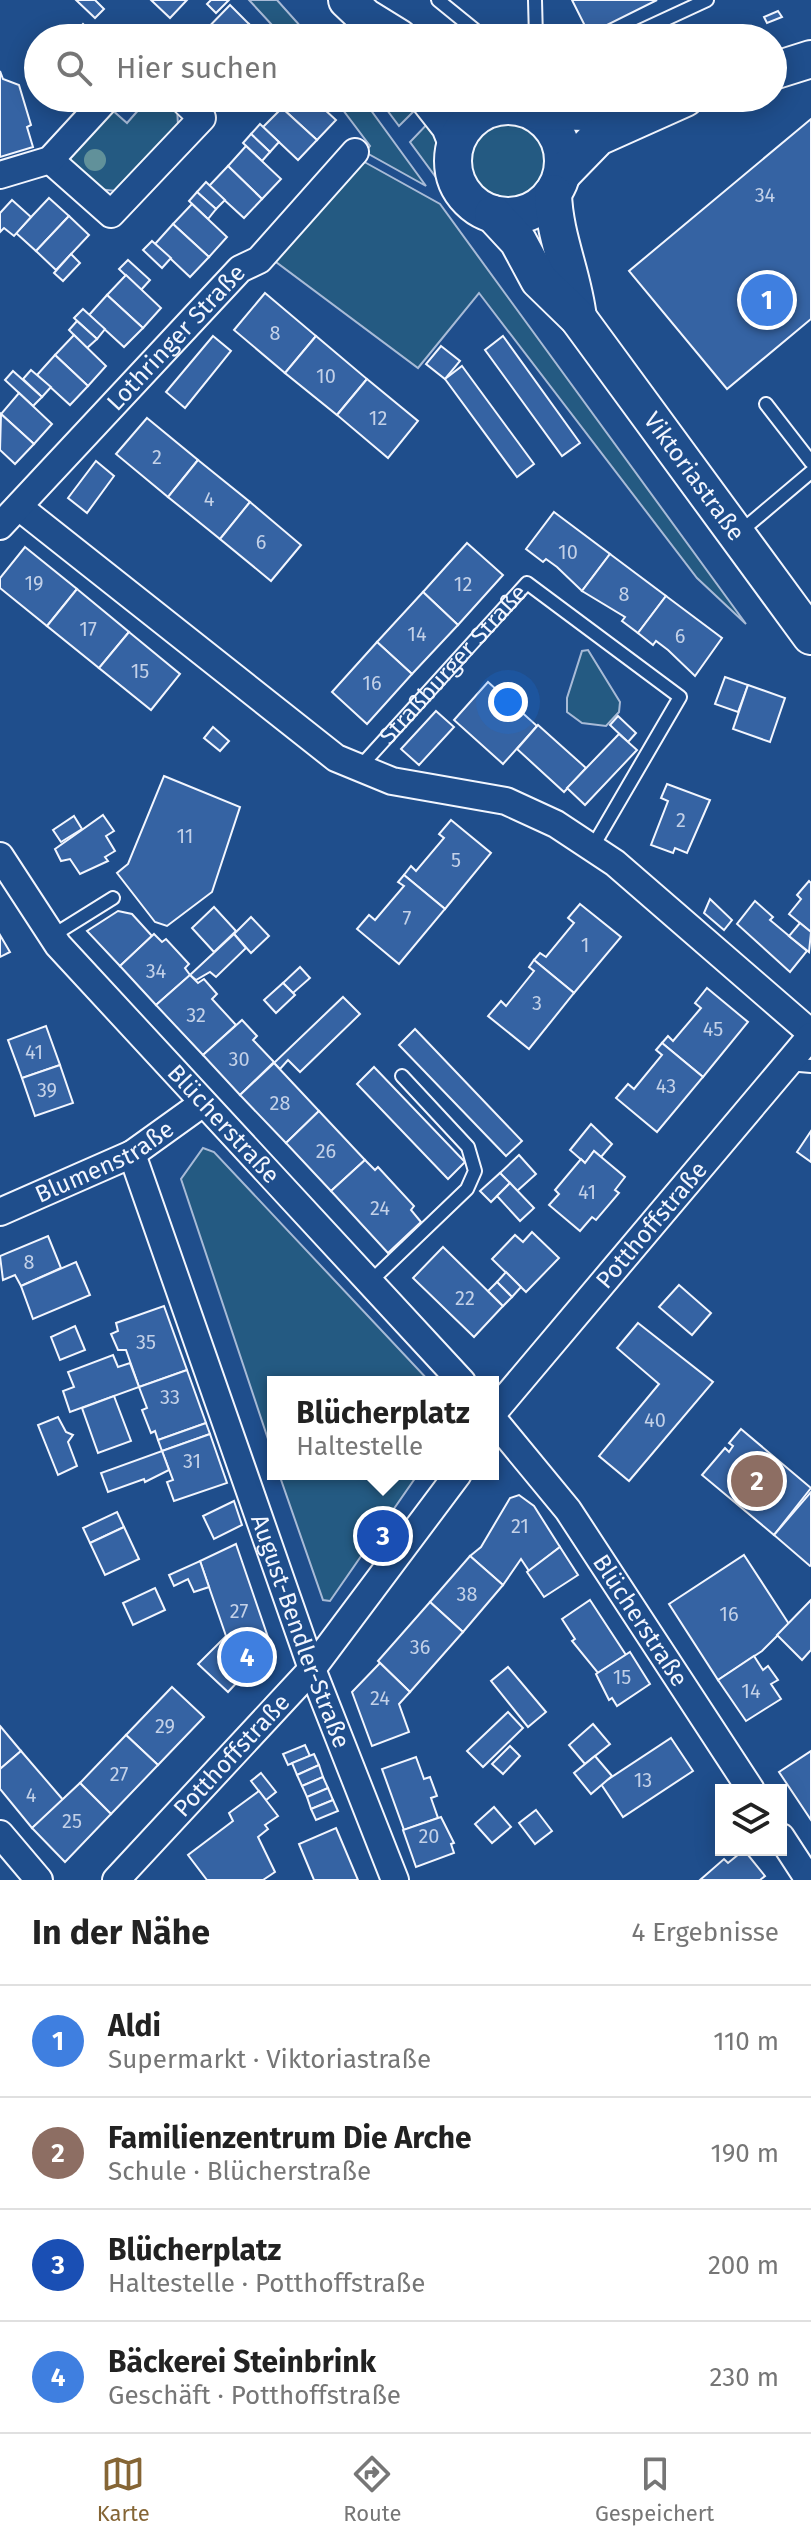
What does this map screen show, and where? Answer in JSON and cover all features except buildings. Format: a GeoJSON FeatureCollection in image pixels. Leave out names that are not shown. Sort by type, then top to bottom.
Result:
{"type":"FeatureCollection","features":[{"type":"Feature","properties":{"kind":"main road"},"geometry":{"type":"LineString","coordinates":[[787,67],[811,59]]}},
{"type":"Feature","properties":{"kind":"main road"},"geometry":{"type":"LineString","coordinates":[[439,112],[450,126],[456,141],[453,171],[458,186],[466,198],[493,214],[526,214],[558,184],[598,137],[651,112]]}},
{"type":"Feature","properties":{"kind":"main road"},"geometry":{"type":"LineString","coordinates":[[456,141],[474,117],[488,112]]}},
{"type":"Feature","properties":{"kind":"main road"},"geometry":{"type":"LineString","coordinates":[[522,112],[559,139],[558,184]]}},
{"type":"Feature","properties":{"kind":"main road","name":"Viktoriastraße"},"geometry":{"type":"LineString","coordinates":[[558,184],[558,239],[569,264],[578,318]]}},
{"type":"Feature","properties":{"kind":"main road","name":"Viktoriastraße"},"geometry":{"type":"LineString","coordinates":[[493,214],[518,241],[539,280],[578,318],[811,636]]}},
{"type":"Feature","properties":{"kind":"street"},"geometry":{"type":"LineString","coordinates":[[0,175],[50,160],[94,112]]}},
{"type":"Feature","properties":{"kind":"street"},"geometry":{"type":"LineString","coordinates":[[50,160],[111,214],[202,118],[196,112]]}},
{"type":"Feature","properties":{"kind":"street","name":"Lothringer Straße"},"geometry":{"type":"LineString","coordinates":[[0,526],[240,269],[259,260],[355,152]]}},
{"type":"Feature","properties":{"kind":"street","name":"Straßburger Straße"},"geometry":{"type":"LineString","coordinates":[[19,507],[336,758],[392,781],[506,801],[556,824],[615,863],[811,1035]]}},
{"type":"Feature","properties":{"kind":"street","name":"Blücherstraße"},"geometry":{"type":"LineString","coordinates":[[0,856],[52,936],[457,1376]]}},
{"type":"Feature","properties":{"kind":"street","name":"Potthoffstraße"},"geometry":{"type":"LineString","coordinates":[[499,1409],[799,1065],[811,1035]]}},
{"type":"Feature","properties":{"kind":"street","name":"Blumenstraße"},"geometry":{"type":"LineString","coordinates":[[0,1212],[132,1154],[203,1103]]}},
{"type":"Feature","properties":{"kind":"street","name":"August-Bendler-Straße"},"geometry":{"type":"LineString","coordinates":[[132,1154],[312,1669],[395,1880]]}},
{"type":"Feature","properties":{"kind":"street","name":"Blücherstraße"},"geometry":{"type":"LineString","coordinates":[[499,1424],[568,1510],[747,1784]]}},
{"type":"Feature","properties":{"kind":"street","name":"Potthoffstraße"},"geometry":{"type":"LineString","coordinates":[[116,1880],[312,1669],[454,1480]]}},
{"type":"Feature","properties":{"kind":"street"},"geometry":{"type":"LineString","coordinates":[[0,1834],[39,1880]]}},
{"type":"Feature","properties":{"kind":"street"},"geometry":{"type":"LineString","coordinates":[[787,1846],[809,1880]]}},
{"type":"Feature","properties":{"kind":"lane"},"geometry":{"type":"LineString","coordinates":[[438,0],[467,24]]}},
{"type":"Feature","properties":{"kind":"lane"},"geometry":{"type":"LineString","coordinates":[[535,0],[537,24]]}},
{"type":"Feature","properties":{"kind":"lane"},"geometry":{"type":"LineString","coordinates":[[655,24],[707,0]]}},
{"type":"Feature","properties":{"kind":"lane"},"geometry":{"type":"LineString","coordinates":[[766,404],[811,462]]}},
{"type":"Feature","properties":{"kind":"lane"},"geometry":{"type":"LineString","coordinates":[[737,535],[811,472]]}},
{"type":"Feature","properties":{"kind":"lane","name":"Straßburger Straße"},"geometry":{"type":"LineString","coordinates":[[359,768],[527,583],[680,697],[592,848]]}},
{"type":"Feature","properties":{"kind":"lane"},"geometry":{"type":"LineString","coordinates":[[52,936],[113,898]]}},
{"type":"Feature","properties":{"kind":"lane"},"geometry":{"type":"LineString","coordinates":[[371,1281],[467,1189],[475,1171],[468,1147],[402,1076]]}},
{"type":"Feature","properties":{"kind":"shaded area"},"geometry":{"type":"Polygon","coordinates":[[[249,0],[277,0],[298,24],[271,24],[249,0]]]}},
{"type":"Feature","properties":{"kind":"shaded area"},"geometry":{"type":"Polygon","coordinates":[[[108,112],[114,112],[127,123],[137,112],[177,112],[178,125],[116,191],[98,189],[66,161],[108,112]]]}},
{"type":"Feature","properties":{"kind":"shaded area"},"geometry":{"type":"Polygon","coordinates":[[[344,112],[372,112],[426,186],[365,152],[370,146],[344,112]]]}},
{"type":"Feature","properties":{"kind":"shaded area"},"geometry":{"type":"Polygon","coordinates":[[[388,112],[413,112],[399,126],[388,112]]]}},
{"type":"Feature","properties":{"kind":"shaded area"},"geometry":{"type":"Polygon","coordinates":[[[432,119],[440,170],[443,187],[410,142],[432,119]]]}},
{"type":"Feature","properties":{"kind":"shaded area"},"geometry":{"type":"Polygon","coordinates":[[[507,123],[522,126],[534,134],[542,146],[545,161],[542,176],[534,188],[522,196],[507,199],[492,196],[480,188],[472,176],[469,161],[472,146],[480,134],[492,126],[507,123]]]}},
{"type":"Feature","properties":{"kind":"shaded area"},"geometry":{"type":"Polygon","coordinates":[[[359,159],[440,204],[746,624],[697,578],[479,293],[418,368],[272,259],[359,159]]]}},
{"type":"Feature","properties":{"kind":"shaded area"},"geometry":{"type":"Polygon","coordinates":[[[588,650],[620,702],[619,712],[606,726],[582,723],[567,712],[567,698],[582,651],[588,650]]]}},
{"type":"Feature","properties":{"kind":"shaded area"},"geometry":{"type":"Polygon","coordinates":[[[203,1148],[214,1152],[424,1376],[267,1376],[267,1436],[181,1179],[203,1148]]]}},
{"type":"Feature","properties":{"kind":"shaded area"},"geometry":{"type":"Polygon","coordinates":[[[281,1480],[414,1480],[330,1601],[323,1600],[281,1480]]]}},
{"type":"Feature","properties":{"kind":"place","name":"Aldi"},"geometry":{"type":"Point","coordinates":[767,300]}},
{"type":"Feature","properties":{"kind":"place","name":"Familienzentrum Die Arche"},"geometry":{"type":"Point","coordinates":[757,1481]}},
{"type":"Feature","properties":{"kind":"place","name":"Blücherplatz"},"geometry":{"type":"Point","coordinates":[383,1536]}},
{"type":"Feature","properties":{"kind":"place","name":"Bäckerei Steinbrink"},"geometry":{"type":"Point","coordinates":[247,1657]}}]}
